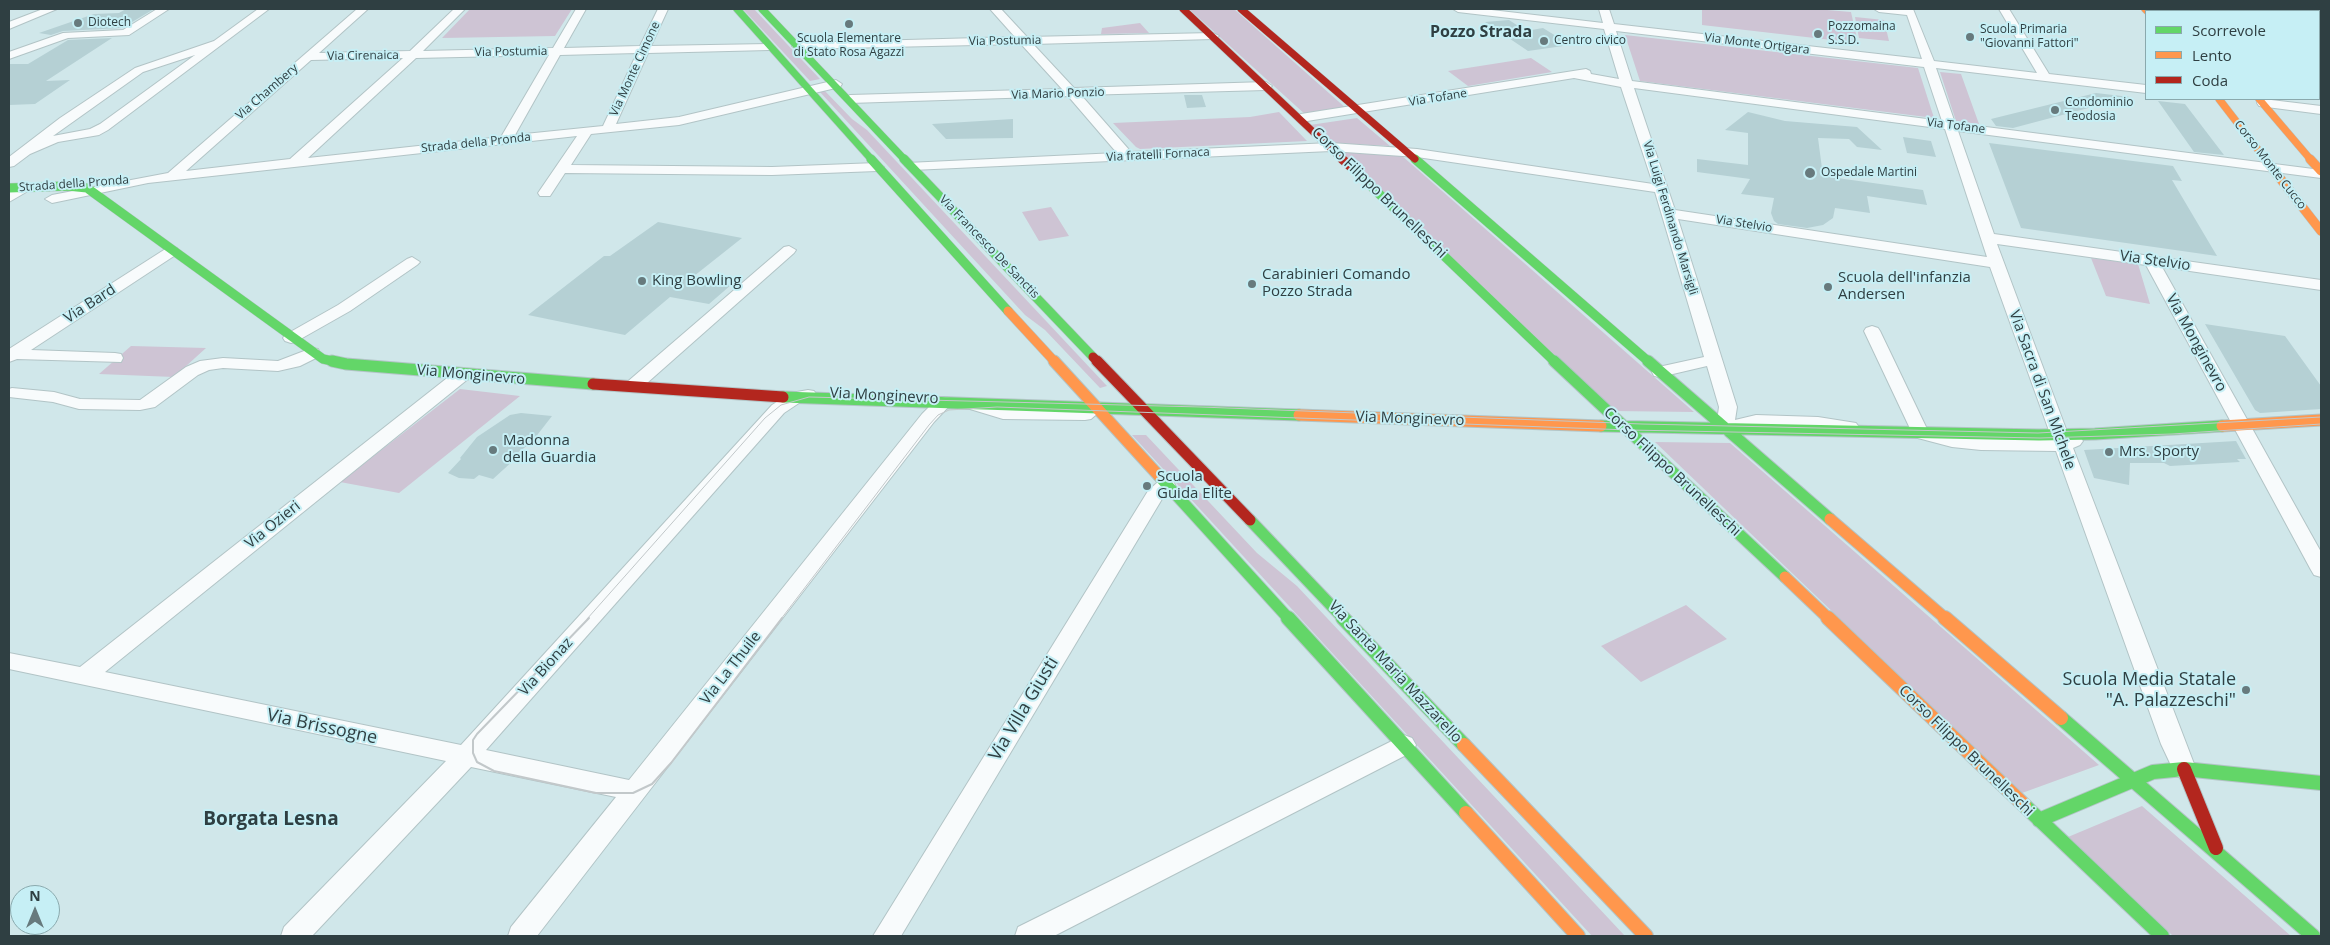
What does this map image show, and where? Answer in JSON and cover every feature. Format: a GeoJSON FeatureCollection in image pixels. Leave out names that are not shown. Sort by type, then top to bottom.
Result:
{"type":"FeatureCollection","features":[{"type":"Feature","properties":{"kind":"street"},"geometry":{"type":"LineString","coordinates":[[9,26],[52,9]]}},
{"type":"Feature","properties":{"kind":"street"},"geometry":{"type":"LineString","coordinates":[[9,56],[67,35],[125,33],[164,9]]}},
{"type":"Feature","properties":{"kind":"street"},"geometry":{"type":"LineString","coordinates":[[25,151],[54,139],[94,132],[104,127],[264,9]]}},
{"type":"Feature","properties":{"kind":"street","name":"Via Chambery"},"geometry":{"type":"LineString","coordinates":[[172,176],[363,9]]}},
{"type":"Feature","properties":{"kind":"street","name":"Via Cirenaica"},"geometry":{"type":"LineString","coordinates":[[306,57],[413,55],[460,9]]}},
{"type":"Feature","properties":{"kind":"street"},"geometry":{"type":"LineString","coordinates":[[506,139],[555,51],[581,9]]}},
{"type":"Feature","properties":{"kind":"street","name":"Via Monte Cimone"},"geometry":{"type":"LineString","coordinates":[[608,128],[663,9]]}},
{"type":"Feature","properties":{"kind":"street","name":"Via Francesco De Sanctis"},"geometry":{"type":"LineString","coordinates":[[737,9],[877,167],[1096,407]]}},
{"type":"Feature","properties":{"kind":"street","name":"Via Francesco De Sanctis"},"geometry":{"type":"LineString","coordinates":[[762,9],[836,84],[1144,409]]}},
{"type":"Feature","properties":{"kind":"street"},"geometry":{"type":"LineString","coordinates":[[995,9],[1074,94],[1127,156]]}},
{"type":"Feature","properties":{"kind":"street","name":"Corso Filippo Brunelleschi"},"geometry":{"type":"LineString","coordinates":[[1187,9],[1466,278],[1625,426],[2162,936]]}},
{"type":"Feature","properties":{"kind":"street"},"geometry":{"type":"LineString","coordinates":[[1241,9],[2313,936]]}},
{"type":"Feature","properties":{"kind":"street","name":"Via Monte Ortigara"},"geometry":{"type":"LineString","coordinates":[[1458,9],[2145,89]]}},
{"type":"Feature","properties":{"kind":"street","name":"Via Luigi Ferdinando Marsigli"},"geometry":{"type":"LineString","coordinates":[[1604,9],[1728,407],[1724,428]]}},
{"type":"Feature","properties":{"kind":"street"},"geometry":{"type":"LineString","coordinates":[[1879,9],[1909,10]]}},
{"type":"Feature","properties":{"kind":"street"},"geometry":{"type":"LineString","coordinates":[[2004,9],[2045,77]]}},
{"type":"Feature","properties":{"kind":"street","name":"Via Sacra di San Michele"},"geometry":{"type":"LineString","coordinates":[[1909,10],[1951,125],[1996,263],[2173,744],[2184,769]]}},
{"type":"Feature","properties":{"kind":"street","name":"Via Postumia"},"geometry":{"type":"LineString","coordinates":[[798,46],[1213,36]]}},
{"type":"Feature","properties":{"kind":"street"},"geometry":{"type":"LineString","coordinates":[[9,162],[64,121],[140,70],[218,43]]}},
{"type":"Feature","properties":{"kind":"street","name":"Via Postumia"},"geometry":{"type":"LineString","coordinates":[[413,55],[769,46]]}},
{"type":"Feature","properties":{"kind":"street"},"geometry":{"type":"LineString","coordinates":[[295,162],[413,55]]}},
{"type":"Feature","properties":{"kind":"street","name":"Via Tofane"},"geometry":{"type":"LineString","coordinates":[[1300,118],[1621,67]]}},
{"type":"Feature","properties":{"kind":"street","name":"Via Tofane"},"geometry":{"type":"LineString","coordinates":[[1575,75],[1627,84],[2321,173]]}},
{"type":"Feature","properties":{"kind":"street","name":"Via Tofane"},"geometry":{"type":"LineString","coordinates":[[1592,77],[1633,101]]}},
{"type":"Feature","properties":{"kind":"street"},"geometry":{"type":"LineString","coordinates":[[810,91],[836,84]]}},
{"type":"Feature","properties":{"kind":"street","name":"Via Mario Ponzio"},"geometry":{"type":"LineString","coordinates":[[850,99],[1074,94],[1266,86]]}},
{"type":"Feature","properties":{"kind":"street","name":"Strada della Pronda"},"geometry":{"type":"LineString","coordinates":[[16,188],[139,180],[679,121],[810,91]]}},
{"type":"Feature","properties":{"kind":"street","name":"Corso Monte Cucco"},"geometry":{"type":"LineString","coordinates":[[2220,100],[2321,231]]}},
{"type":"Feature","properties":{"kind":"street"},"geometry":{"type":"LineString","coordinates":[[2261,101],[2321,110]]}},
{"type":"Feature","properties":{"kind":"street"},"geometry":{"type":"LineString","coordinates":[[2261,101],[2321,173]]}},
{"type":"Feature","properties":{"kind":"street"},"geometry":{"type":"LineString","coordinates":[[545,193],[586,131]]}},
{"type":"Feature","properties":{"kind":"street","name":"Via fratelli Fornaca"},"geometry":{"type":"LineString","coordinates":[[912,166],[1331,148],[1405,152]]}},
{"type":"Feature","properties":{"kind":"street"},"geometry":{"type":"LineString","coordinates":[[1405,152],[1661,189]]}},
{"type":"Feature","properties":{"kind":"street"},"geometry":{"type":"LineString","coordinates":[[560,169],[772,171],[877,167]]}},
{"type":"Feature","properties":{"kind":"street","name":"Strada della Pronda"},"geometry":{"type":"LineString","coordinates":[[48,200],[97,195],[139,180]]}},
{"type":"Feature","properties":{"kind":"street","name":"Via Monginevro"},"geometry":{"type":"LineString","coordinates":[[67,186],[87,188],[133,224],[323,359],[346,364],[632,387],[797,397],[971,403]]}},
{"type":"Feature","properties":{"kind":"street"},"geometry":{"type":"LineString","coordinates":[[9,198],[16,188]]}},
{"type":"Feature","properties":{"kind":"street"},"geometry":{"type":"LineString","coordinates":[[48,200],[75,200],[86,206]]}},
{"type":"Feature","properties":{"kind":"street"},"geometry":{"type":"LineString","coordinates":[[9,204],[25,202]]}},
{"type":"Feature","properties":{"kind":"street"},"geometry":{"type":"LineString","coordinates":[[102,213],[133,224]]}},
{"type":"Feature","properties":{"kind":"street","name":"Via Stelvio"},"geometry":{"type":"LineString","coordinates":[[1669,213],[1996,263]]}},
{"type":"Feature","properties":{"kind":"street","name":"Via Stelvio"},"geometry":{"type":"LineString","coordinates":[[1988,238],[2321,286]]}},
{"type":"Feature","properties":{"kind":"street"},"geometry":{"type":"LineString","coordinates":[[632,387],[789,250]]}},
{"type":"Feature","properties":{"kind":"street","name":"Via Bard"},"geometry":{"type":"LineString","coordinates":[[10,355],[172,251]]}},
{"type":"Feature","properties":{"kind":"street","name":"Via Monginevro"},"geometry":{"type":"LineString","coordinates":[[2151,260],[2241,426]]}},
{"type":"Feature","properties":{"kind":"street"},"geometry":{"type":"LineString","coordinates":[[291,338],[344,308],[412,262]]}},
{"type":"Feature","properties":{"kind":"street"},"geometry":{"type":"LineString","coordinates":[[1872,331],[1920,433]]}},
{"type":"Feature","properties":{"kind":"street"},"geometry":{"type":"LineString","coordinates":[[12,393],[54,397],[79,404],[140,405],[150,403],[192,370],[206,365],[224,363],[278,366],[294,362],[312,353]]}},
{"type":"Feature","properties":{"kind":"street"},"geometry":{"type":"LineString","coordinates":[[10,355],[115,358]]}},
{"type":"Feature","properties":{"kind":"street"},"geometry":{"type":"LineString","coordinates":[[1660,372],[1714,360]]}},
{"type":"Feature","properties":{"kind":"street","name":"Via Ozieri"},"geometry":{"type":"LineString","coordinates":[[85,676],[462,374]]}},
{"type":"Feature","properties":{"kind":"street","name":"Via Monginevro"},"geometry":{"type":"LineString","coordinates":[[797,397],[822,393],[850,392],[916,394],[971,403],[1003,414],[1085,415],[1096,407],[1625,426],[1724,428],[1756,420],[1818,422],[1868,431],[1920,433],[1952,441],[2061,440],[2095,434],[2321,420]]}},
{"type":"Feature","properties":{"kind":"street","name":"Via Bionaz"},"geometry":{"type":"LineString","coordinates":[[294,936],[465,755],[778,409],[797,397]]}},
{"type":"Feature","properties":{"kind":"street","name":"Via La Thuile"},"geometry":{"type":"LineString","coordinates":[[520,936],[928,418],[944,402]]}},
{"type":"Feature","properties":{"kind":"street"},"geometry":{"type":"LineString","coordinates":[[1096,407],[1578,936]]}},
{"type":"Feature","properties":{"kind":"street","name":"Via Santa Maria Mazzarello"},"geometry":{"type":"LineString","coordinates":[[1144,409],[1646,936]]}},
{"type":"Feature","properties":{"kind":"street"},"geometry":{"type":"LineString","coordinates":[[2241,426],[2321,570]]}},
{"type":"Feature","properties":{"kind":"street","name":"Via Villa Giusti"},"geometry":{"type":"LineString","coordinates":[[886,936],[1155,495],[1166,485]]}},
{"type":"Feature","properties":{"kind":"street","name":"Via Brissogne"},"geometry":{"type":"LineString","coordinates":[[9,661],[635,791]]}},
{"type":"Feature","properties":{"kind":"street"},"geometry":{"type":"LineString","coordinates":[[1028,936],[1404,745]]}},
{"type":"Feature","properties":{"kind":"street"},"geometry":{"type":"LineString","coordinates":[[2039,820],[2153,772],[2184,769],[2321,784]]}},
{"type":"Feature","properties":{"kind":"street"},"geometry":{"type":"LineString","coordinates":[[2184,769],[2217,852]]}},
{"type":"Feature","properties":{"kind":"shaded area"},"geometry":{"type":"Polygon","coordinates":[[[470,9],[572,9],[555,36],[442,38],[470,9]]]}},
{"type":"Feature","properties":{"kind":"shaded area"},"geometry":{"type":"Polygon","coordinates":[[[743,9],[754,9],[820,79],[810,81],[743,9]]]}},
{"type":"Feature","properties":{"kind":"shaded area"},"geometry":{"type":"Polygon","coordinates":[[[1189,9],[1234,9],[1347,109],[1307,116],[1189,9]]]}},
{"type":"Feature","properties":{"kind":"shaded area","name":"Pozzomaina S.S.D."},"geometry":{"type":"Polygon","coordinates":[[[1702,9],[1815,9],[1851,12],[1858,43],[1702,25],[1702,9]]]}},
{"type":"Feature","properties":{"kind":"shaded area"},"geometry":{"type":"Polygon","coordinates":[[[1855,17],[1884,20],[1889,41],[1859,38],[1855,17]]]}},
{"type":"Feature","properties":{"kind":"shaded area"},"geometry":{"type":"Polygon","coordinates":[[[1140,23],[1149,33],[1101,34],[1102,28],[1140,23]]]}},
{"type":"Feature","properties":{"kind":"shaded area"},"geometry":{"type":"Polygon","coordinates":[[[1625,35],[1918,68],[1934,118],[1640,81],[1625,35]]]}},
{"type":"Feature","properties":{"kind":"shaded area"},"geometry":{"type":"Polygon","coordinates":[[[1531,58],[1552,72],[1468,86],[1448,71],[1531,58]]]}},
{"type":"Feature","properties":{"kind":"shaded area"},"geometry":{"type":"Polygon","coordinates":[[[1940,72],[1961,74],[1979,124],[1956,121],[1940,72]]]}},
{"type":"Feature","properties":{"kind":"shaded area"},"geometry":{"type":"Polygon","coordinates":[[[824,90],[852,119],[867,130],[1107,386],[1100,388],[1045,330],[1025,315],[819,91],[824,90]]]}},
{"type":"Feature","properties":{"kind":"shaded area"},"geometry":{"type":"Polygon","coordinates":[[[1279,112],[1307,141],[1140,149],[1113,123],[1250,117],[1279,112]]]}},
{"type":"Feature","properties":{"kind":"shaded area"},"geometry":{"type":"Polygon","coordinates":[[[1357,118],[1390,146],[1331,143],[1310,125],[1357,118]]]}},
{"type":"Feature","properties":{"kind":"shaded area"},"geometry":{"type":"Polygon","coordinates":[[[1340,150],[1401,155],[1694,412],[1613,411],[1340,150]]]}},
{"type":"Feature","properties":{"kind":"shaded area"},"geometry":{"type":"Polygon","coordinates":[[[1051,207],[1069,236],[1039,241],[1022,212],[1051,207]]]}},
{"type":"Feature","properties":{"kind":"shaded area"},"geometry":{"type":"Polygon","coordinates":[[[2091,258],[2138,264],[2150,304],[2106,296],[2091,258]]]}},
{"type":"Feature","properties":{"kind":"shaded area"},"geometry":{"type":"Polygon","coordinates":[[[131,346],[206,348],[174,377],[99,374],[131,346]]]}},
{"type":"Feature","properties":{"kind":"shaded area"},"geometry":{"type":"Polygon","coordinates":[[[460,389],[520,396],[399,493],[340,482],[460,389]]]}},
{"type":"Feature","properties":{"kind":"shaded area"},"geometry":{"type":"Polygon","coordinates":[[[1132,435],[1146,435],[1257,553],[1297,586],[1625,936],[1592,936],[1132,435]]]}},
{"type":"Feature","properties":{"kind":"shaded area"},"geometry":{"type":"Polygon","coordinates":[[[1655,442],[1730,443],[2099,765],[2022,793],[1655,442]]]}},
{"type":"Feature","properties":{"kind":"shaded area"},"geometry":{"type":"Polygon","coordinates":[[[1686,605],[1727,639],[1641,682],[1601,646],[1686,605]]]}},
{"type":"Feature","properties":{"kind":"shaded area"},"geometry":{"type":"Polygon","coordinates":[[[2142,806],[2291,936],[2173,936],[2068,837],[2142,806]]]}},
{"type":"Feature","properties":{"kind":"building"},"geometry":{"type":"Polygon","coordinates":[[[126,9],[154,9],[122,28],[63,31],[51,35],[39,33],[94,14],[119,13],[126,9]]]}},
{"type":"Feature","properties":{"kind":"building"},"geometry":{"type":"Polygon","coordinates":[[[1509,20],[1526,31],[1543,28],[1564,41],[1558,42],[1563,46],[1528,51],[1485,22],[1509,20]]]}},
{"type":"Feature","properties":{"kind":"building"},"geometry":{"type":"Polygon","coordinates":[[[112,38],[46,81],[70,80],[35,104],[9,105],[9,64],[28,64],[68,40],[112,38]]]}},
{"type":"Feature","properties":{"kind":"building"},"geometry":{"type":"Polygon","coordinates":[[[2096,93],[2130,97],[2013,128],[1996,126],[1991,119],[2096,93]]]}},
{"type":"Feature","properties":{"kind":"building"},"geometry":{"type":"Polygon","coordinates":[[[1184,95],[1202,95],[1206,107],[1187,108],[1184,95]]]}},
{"type":"Feature","properties":{"kind":"building","name":"Condominio Teodosia"},"geometry":{"type":"Polygon","coordinates":[[[2158,101],[2185,104],[2224,155],[2194,152],[2158,101]]]}},
{"type":"Feature","properties":{"kind":"building","name":"Ospedale Martini"},"geometry":{"type":"Polygon","coordinates":[[[1748,112],[1785,121],[1857,127],[1882,150],[1857,147],[1849,139],[1818,138],[1823,176],[1923,190],[1927,205],[1867,196],[1870,213],[1835,208],[1833,218],[1823,225],[1807,228],[1778,224],[1774,221],[1771,213],[1774,198],[1741,194],[1750,179],[1697,172],[1697,159],[1748,165],[1748,133],[1725,130],[1748,112]]]}},
{"type":"Feature","properties":{"kind":"building"},"geometry":{"type":"Polygon","coordinates":[[[1013,119],[1013,138],[946,139],[932,124],[1013,119]]]}},
{"type":"Feature","properties":{"kind":"building"},"geometry":{"type":"Polygon","coordinates":[[[1903,137],[1931,141],[1936,157],[1907,153],[1903,137]]]}},
{"type":"Feature","properties":{"kind":"building"},"geometry":{"type":"Polygon","coordinates":[[[1989,143],[2173,166],[2182,181],[2172,180],[2217,256],[2021,228],[1989,143]]]}},
{"type":"Feature","properties":{"kind":"building","name":"King Bowling"},"geometry":{"type":"Polygon","coordinates":[[[658,222],[742,238],[694,276],[731,285],[709,304],[670,297],[625,335],[528,315],[604,256],[610,256],[658,222]]]}},
{"type":"Feature","properties":{"kind":"building"},"geometry":{"type":"Polygon","coordinates":[[[2205,324],[2285,336],[2321,386],[2321,409],[2260,413],[2255,410],[2205,324]]]}},
{"type":"Feature","properties":{"kind":"building","name":"Madonna della Guardia"},"geometry":{"type":"Polygon","coordinates":[[[521,413],[552,416],[531,443],[510,458],[514,460],[493,479],[479,475],[474,479],[459,478],[448,473],[477,437],[510,415],[521,413]]]}},
{"type":"Feature","properties":{"kind":"building"},"geometry":{"type":"Polygon","coordinates":[[[2236,441],[2246,459],[2237,459],[2240,462],[2170,466],[2164,463],[2130,463],[2129,485],[2094,478],[2084,450],[2236,441]]]}},
{"type":"Feature","properties":{"kind":"tram line"},"geometry":{"type":"LineString","coordinates":[[587,619],[765,418],[781,405],[809,397],[1201,407],[1642,424],[2038,433],[2321,417]]}},
{"type":"Feature","properties":{"kind":"tram line"},"geometry":{"type":"LineString","coordinates":[[781,619],[929,425],[938,415],[949,410],[997,407],[1629,430],[2040,438],[2172,434],[2321,424]]}},
{"type":"Feature","properties":{"kind":"tram line"},"geometry":{"type":"LineString","coordinates":[[589,618],[477,734],[473,740],[473,753],[477,762],[494,771],[596,793],[633,793],[652,784],[671,763],[782,618]]}},
{"type":"Feature","properties":{"kind":"traffic: fast"},"geometry":{"type":"LineString","coordinates":[[737,9],[1008,311]]}},
{"type":"Feature","properties":{"kind":"traffic: fast"},"geometry":{"type":"LineString","coordinates":[[762,9],[1093,357]]}},
{"type":"Feature","properties":{"kind":"traffic: fast"},"geometry":{"type":"LineString","coordinates":[[1415,159],[1830,519]]}},
{"type":"Feature","properties":{"kind":"traffic: fast"},"geometry":{"type":"LineString","coordinates":[[1350,166],[1465,278],[1785,577]]}},
{"type":"Feature","properties":{"kind":"traffic: fast"},"geometry":{"type":"LineString","coordinates":[[9,188],[67,186],[87,188],[323,359],[346,364],[593,384]]}},
{"type":"Feature","properties":{"kind":"traffic: fast"},"geometry":{"type":"LineString","coordinates":[[783,397],[1299,415]]}},
{"type":"Feature","properties":{"kind":"traffic: fast"},"geometry":{"type":"LineString","coordinates":[[1601,426],[2039,435],[2095,434],[2222,426]]}},
{"type":"Feature","properties":{"kind":"traffic: fast"},"geometry":{"type":"LineString","coordinates":[[1159,476],[1466,813]]}},
{"type":"Feature","properties":{"kind":"traffic: fast"},"geometry":{"type":"LineString","coordinates":[[1250,520],[1464,745]]}},
{"type":"Feature","properties":{"kind":"traffic: fast"},"geometry":{"type":"LineString","coordinates":[[2061,718],[2313,936]]}},
{"type":"Feature","properties":{"kind":"traffic: fast"},"geometry":{"type":"LineString","coordinates":[[2039,820],[2153,772],[2184,769],[2321,783]]}},
{"type":"Feature","properties":{"kind":"traffic: fast"},"geometry":{"type":"LineString","coordinates":[[2024,805],[2162,936]]}},
{"type":"Feature","properties":{"kind":"traffic: slow"},"geometry":{"type":"LineString","coordinates":[[2220,100],[2321,231]]}},
{"type":"Feature","properties":{"kind":"traffic: slow"},"geometry":{"type":"LineString","coordinates":[[2260,100],[2321,171]]}},
{"type":"Feature","properties":{"kind":"traffic: slow"},"geometry":{"type":"LineString","coordinates":[[1008,311],[1159,476]]}},
{"type":"Feature","properties":{"kind":"traffic: slow"},"geometry":{"type":"LineString","coordinates":[[1299,415],[1601,426]]}},
{"type":"Feature","properties":{"kind":"traffic: slow"},"geometry":{"type":"LineString","coordinates":[[2222,426],[2321,420]]}},
{"type":"Feature","properties":{"kind":"traffic: slow"},"geometry":{"type":"LineString","coordinates":[[1830,519],[2061,718]]}},
{"type":"Feature","properties":{"kind":"traffic: slow"},"geometry":{"type":"LineString","coordinates":[[1785,577],[2024,805]]}},
{"type":"Feature","properties":{"kind":"traffic: slow"},"geometry":{"type":"LineString","coordinates":[[1464,745],[1646,936]]}},
{"type":"Feature","properties":{"kind":"traffic: slow"},"geometry":{"type":"LineString","coordinates":[[1466,813],[1578,936]]}},
{"type":"Feature","properties":{"kind":"traffic: jam"},"geometry":{"type":"LineString","coordinates":[[1183,9],[1350,166]]}},
{"type":"Feature","properties":{"kind":"traffic: jam"},"geometry":{"type":"LineString","coordinates":[[1241,9],[1415,159]]}},
{"type":"Feature","properties":{"kind":"traffic: jam"},"geometry":{"type":"LineString","coordinates":[[1093,357],[1250,520]]}},
{"type":"Feature","properties":{"kind":"traffic: jam"},"geometry":{"type":"LineString","coordinates":[[593,384],[783,397]]}},
{"type":"Feature","properties":{"kind":"traffic: jam"},"geometry":{"type":"LineString","coordinates":[[2184,769],[2216,848]]}},
{"type":"Feature","properties":{"kind":"place","name":"Diotech"},"geometry":{"type":"Point","coordinates":[78,23]}},
{"type":"Feature","properties":{"kind":"place","name":"Scuola Elementare di Stato Rosa Agazzi"},"geometry":{"type":"Point","coordinates":[849,24]}},
{"type":"Feature","properties":{"kind":"place","name":"Pozzomaina S.S.D."},"geometry":{"type":"Point","coordinates":[1818,34]}},
{"type":"Feature","properties":{"kind":"place","name":"Scuola Primaria \"Giovanni Fattori\""},"geometry":{"type":"Point","coordinates":[1970,37]}},
{"type":"Feature","properties":{"kind":"place","name":"Centro civico"},"geometry":{"type":"Point","coordinates":[1544,41]}},
{"type":"Feature","properties":{"kind":"place","name":"Condominio Teodosia"},"geometry":{"type":"Point","coordinates":[2055,110]}},
{"type":"Feature","properties":{"kind":"place","name":"Ospedale Martini"},"geometry":{"type":"Point","coordinates":[1810,173]}},
{"type":"Feature","properties":{"kind":"place","name":"King Bowling"},"geometry":{"type":"Point","coordinates":[642,281]}},
{"type":"Feature","properties":{"kind":"place","name":"Carabinieri Comando Pozzo Strada"},"geometry":{"type":"Point","coordinates":[1252,284]}},
{"type":"Feature","properties":{"kind":"place","name":"Scuola dell'infanzia Andersen"},"geometry":{"type":"Point","coordinates":[1828,287]}},
{"type":"Feature","properties":{"kind":"place","name":"Madonna della Guardia"},"geometry":{"type":"Point","coordinates":[493,450]}},
{"type":"Feature","properties":{"kind":"place","name":"Mrs. Sporty"},"geometry":{"type":"Point","coordinates":[2109,452]}},
{"type":"Feature","properties":{"kind":"place","name":"Scuola Guida Elite"},"geometry":{"type":"Point","coordinates":[1147,486]}},
{"type":"Feature","properties":{"kind":"place","name":"Scuola Media Statale \"A. Palazzeschi\""},"geometry":{"type":"Point","coordinates":[2246,690]}},
{"type":"Feature","properties":{"kind":"district","name":"Pozzo Strada"},"geometry":{"type":"Point","coordinates":[1481,32]}},
{"type":"Feature","properties":{"kind":"district","name":"Borgata Lesna"},"geometry":{"type":"Point","coordinates":[271,820]}}]}
